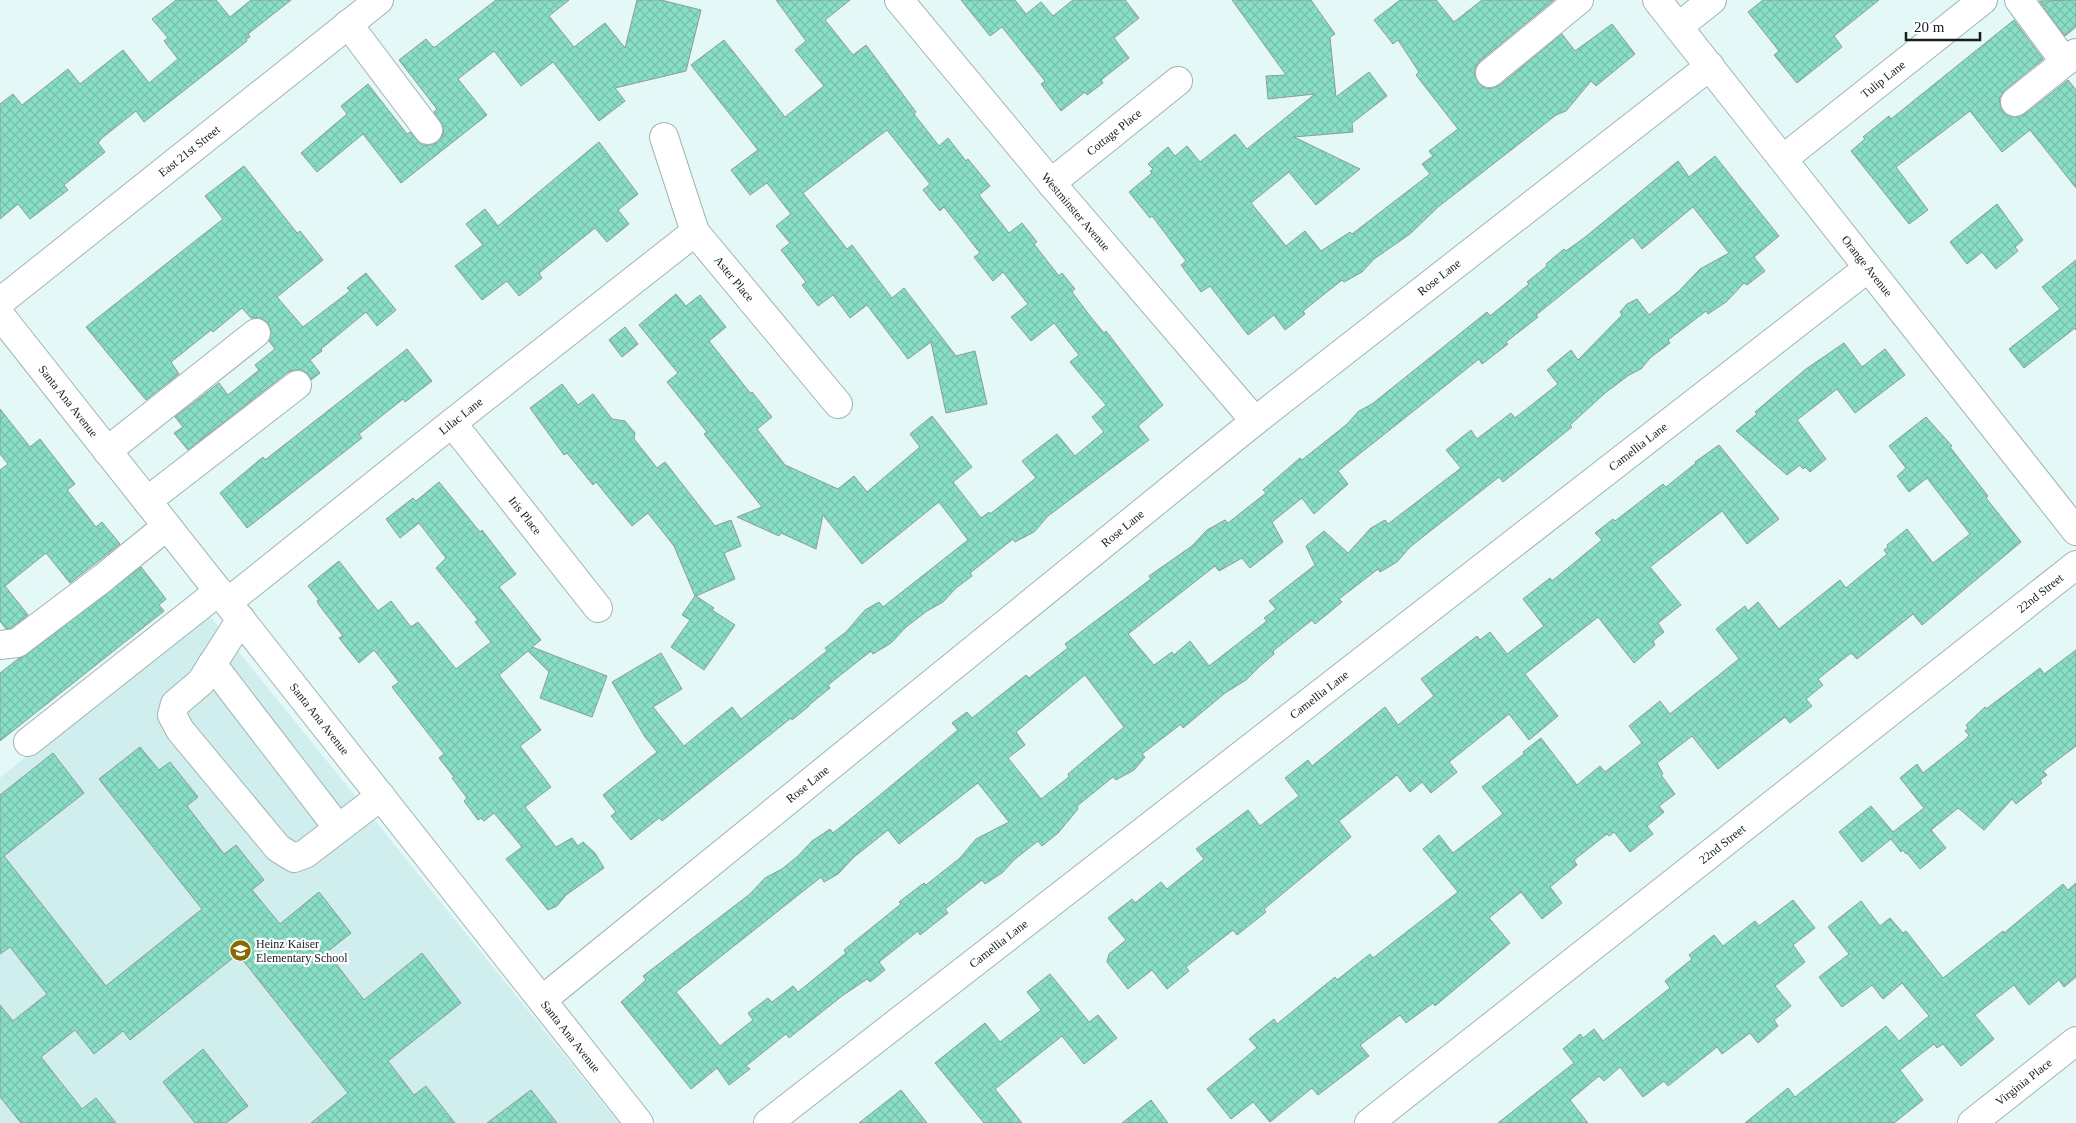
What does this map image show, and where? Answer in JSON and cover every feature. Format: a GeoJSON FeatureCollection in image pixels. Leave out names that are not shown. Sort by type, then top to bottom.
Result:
{"type":"FeatureCollection","features":[{"type":"Feature","properties":{"kind":"street","name":"East 21st Street"},"geometry":{"type":"LineString","coordinates":[[0,302],[379,0]]}},
{"type":"Feature","properties":{"kind":"street","name":"Westminster Avenue"},"geometry":{"type":"LineString","coordinates":[[899,0],[1051,183],[1256,421]]}},
{"type":"Feature","properties":{"kind":"street"},"geometry":{"type":"LineString","coordinates":[[1490,73],[1579,0]]}},
{"type":"Feature","properties":{"kind":"street","name":"Orange Avenue"},"geometry":{"type":"LineString","coordinates":[[1657,0],[2076,531]]}},
{"type":"Feature","properties":{"kind":"street"},"geometry":{"type":"LineString","coordinates":[[1678,27],[1712,0]]}},
{"type":"Feature","properties":{"kind":"street","name":"Tulip Lane"},"geometry":{"type":"LineString","coordinates":[[1783,159],[1983,0]]}},
{"type":"Feature","properties":{"kind":"street"},"geometry":{"type":"LineString","coordinates":[[2015,102],[2070,58],[2019,0]]}},
{"type":"Feature","properties":{"kind":"street"},"geometry":{"type":"LineString","coordinates":[[348,24],[428,130]]}},
{"type":"Feature","properties":{"kind":"street","name":"Rose Lane"},"geometry":{"type":"LineString","coordinates":[[542,1000],[1256,421],[1710,66]]}},
{"type":"Feature","properties":{"kind":"street","name":"Cottage Place"},"geometry":{"type":"LineString","coordinates":[[1051,183],[1178,81]]}},
{"type":"Feature","properties":{"kind":"street","name":"Aster Place"},"geometry":{"type":"LineString","coordinates":[[664,137],[695,232],[838,404]]}},
{"type":"Feature","properties":{"kind":"street","name":"Lilac Lane"},"geometry":{"type":"LineString","coordinates":[[28,742],[229,604],[452,422],[695,232]]}},
{"type":"Feature","properties":{"kind":"street","name":"Camellia Lane"},"geometry":{"type":"LineString","coordinates":[[768,1123],[1868,268]]}},
{"type":"Feature","properties":{"kind":"street","name":"Santa Ana Avenue"},"geometry":{"type":"LineString","coordinates":[[0,315],[639,1123]]}},
{"type":"Feature","properties":{"kind":"street"},"geometry":{"type":"LineString","coordinates":[[107,451],[256,332]]}},
{"type":"Feature","properties":{"kind":"street"},"geometry":{"type":"LineString","coordinates":[[147,501],[297,385]]}},
{"type":"Feature","properties":{"kind":"street","name":"Iris Place"},"geometry":{"type":"LineString","coordinates":[[452,422],[598,608]]}},
{"type":"Feature","properties":{"kind":"street"},"geometry":{"type":"LineString","coordinates":[[0,645],[17,643],[103,578],[167,526]]}},
{"type":"Feature","properties":{"kind":"street","name":"22nd Street"},"geometry":{"type":"LineString","coordinates":[[1369,1123],[2076,565]]}},
{"type":"Feature","properties":{"kind":"street"},"geometry":{"type":"LineString","coordinates":[[229,604],[212,664],[201,682],[175,704],[172,715],[180,730],[278,848],[294,858],[305,854],[381,796]]}},
{"type":"Feature","properties":{"kind":"street"},"geometry":{"type":"LineString","coordinates":[[212,664],[338,828]]}},
{"type":"Feature","properties":{"kind":"street","name":"Virginia Place"},"geometry":{"type":"LineString","coordinates":[[1972,1123],[2076,1041]]}},
{"type":"Feature","properties":{"kind":"shaded area","name":"Heinz Kaiser Elementary School"},"geometry":{"type":"Polygon","coordinates":[[[205,610],[619,1123],[0,1123],[0,778],[205,610]]]}},
{"type":"Feature","properties":{"kind":"building"},"geometry":{"type":"Polygon","coordinates":[[[176,0],[216,0],[230,17],[251,0],[291,0],[248,34],[250,37],[246,39],[247,41],[144,122],[136,111],[102,138],[98,143],[105,152],[64,185],[68,190],[30,219],[18,204],[0,219],[0,104],[13,94],[22,105],[68,69],[80,84],[123,50],[149,83],[178,59],[164,41],[168,38],[152,19],[176,0]]]}},
{"type":"Feature","properties":{"kind":"building"},"geometry":{"type":"Polygon","coordinates":[[[496,0],[569,0],[549,16],[574,47],[605,23],[625,48],[637,0],[661,0],[701,10],[686,71],[615,88],[625,101],[599,121],[553,62],[521,86],[494,51],[458,79],[487,115],[401,183],[363,134],[317,172],[301,153],[347,114],[341,106],[368,84],[407,134],[410,132],[422,145],[438,142],[442,137],[444,129],[434,112],[437,109],[399,60],[426,39],[435,47],[496,0]]]}},
{"type":"Feature","properties":{"kind":"building"},"geometry":{"type":"Polygon","coordinates":[[[776,0],[850,0],[825,20],[853,55],[866,45],[916,112],[914,114],[939,146],[948,138],[966,161],[968,159],[990,186],[979,195],[1009,233],[1022,223],[1037,242],[1034,244],[1059,276],[1062,273],[1075,289],[1072,292],[1090,316],[1104,333],[1106,331],[1163,405],[1138,426],[1149,440],[1048,516],[1034,532],[1015,542],[1013,539],[970,573],[972,576],[956,588],[943,602],[927,611],[906,627],[891,643],[873,654],[871,651],[828,685],[830,688],[792,720],[791,718],[662,821],[659,818],[631,840],[611,816],[616,812],[603,795],[657,752],[645,737],[612,682],[661,653],[682,689],[653,707],[684,746],[732,707],[741,719],[827,651],[825,648],[846,632],[865,610],[879,602],[883,607],[968,540],[939,502],[862,564],[823,515],[816,549],[781,533],[779,536],[737,517],[762,507],[704,434],[707,432],[667,382],[678,373],[639,325],[676,294],[686,306],[700,295],[726,327],[709,341],[772,417],[757,429],[785,465],[838,489],[854,476],[867,492],[920,447],[910,434],[932,416],[972,467],[953,482],[981,518],[989,512],[990,514],[1036,478],[1022,461],[1057,434],[1075,456],[1104,432],[1092,417],[1106,405],[1070,362],[1079,355],[1054,323],[1031,341],[1011,317],[1028,304],[1003,272],[993,281],[974,257],[980,253],[944,207],[940,211],[923,190],[930,184],[887,130],[803,193],[847,249],[852,245],[892,298],[904,288],[956,356],[975,351],[987,404],[946,413],[931,342],[908,359],[867,305],[850,318],[833,295],[818,306],[802,285],[806,282],[781,250],[790,243],[776,226],[791,214],[767,183],[750,195],[731,170],[758,150],[691,65],[724,40],[785,117],[824,86],[795,50],[806,41],[776,0]]]}},
{"type":"Feature","properties":{"kind":"building"},"geometry":{"type":"Polygon","coordinates":[[[961,0],[1015,0],[1026,14],[1041,2],[1053,16],[1073,0],[1125,0],[1139,18],[1114,38],[1129,58],[1101,80],[1103,83],[1087,95],[1085,92],[1061,111],[1041,84],[1045,81],[1002,27],[990,36],[961,0]]]}},
{"type":"Feature","properties":{"kind":"building"},"geometry":{"type":"Polygon","coordinates":[[[1232,0],[1311,0],[1335,34],[1330,37],[1336,97],[1369,72],[1387,96],[1352,123],[1353,132],[1294,137],[1360,169],[1316,205],[1289,172],[1251,203],[1286,246],[1305,231],[1321,251],[1350,232],[1352,234],[1430,174],[1422,164],[1433,156],[1429,151],[1458,129],[1416,75],[1419,72],[1398,40],[1393,44],[1374,20],[1400,0],[1436,0],[1454,22],[1482,0],[1554,0],[1480,61],[1475,68],[1475,76],[1478,83],[1485,88],[1493,88],[1500,85],[1562,34],[1575,51],[1612,24],[1635,54],[1596,86],[1591,81],[1566,111],[1556,115],[1438,207],[1410,234],[1374,259],[1362,272],[1344,282],[1342,280],[1303,311],[1305,314],[1285,330],[1274,315],[1248,335],[1210,286],[1201,292],[1181,265],[1186,261],[1152,216],[1150,218],[1129,192],[1152,173],[1150,171],[1153,169],[1148,164],[1168,147],[1175,156],[1187,146],[1200,162],[1235,134],[1247,149],[1315,94],[1268,99],[1266,76],[1286,75],[1232,0]]]}},
{"type":"Feature","properties":{"kind":"building"},"geometry":{"type":"Polygon","coordinates":[[[1763,0],[1879,0],[1834,36],[1842,47],[1797,83],[1774,55],[1779,51],[1748,12],[1763,0]]]}},
{"type":"Feature","properties":{"kind":"building"},"geometry":{"type":"Polygon","coordinates":[[[2076,0],[2076,27],[2065,36],[2039,1],[2076,0]]]}},
{"type":"Feature","properties":{"kind":"building"},"geometry":{"type":"Polygon","coordinates":[[[2014,20],[2043,59],[2005,90],[2000,97],[2000,105],[2009,116],[2018,117],[2025,114],[2068,80],[2076,90],[2076,188],[2030,130],[2002,152],[1970,111],[1896,167],[1928,210],[1909,224],[1851,151],[1865,139],[1863,137],[1889,116],[1891,119],[2014,20]]]}},
{"type":"Feature","properties":{"kind":"building"},"geometry":{"type":"Polygon","coordinates":[[[599,142],[638,194],[618,210],[629,224],[607,242],[595,228],[539,273],[542,278],[519,296],[507,281],[482,300],[455,266],[483,245],[466,224],[485,209],[498,226],[599,142]]]}},
{"type":"Feature","properties":{"kind":"building"},"geometry":{"type":"Polygon","coordinates":[[[1715,156],[1779,236],[1754,257],[1765,271],[1747,285],[1744,283],[1726,302],[1708,314],[1706,311],[1668,340],[1670,343],[1650,358],[1641,369],[1629,375],[1605,393],[1570,425],[1572,427],[1503,482],[1499,477],[1410,547],[1397,562],[1380,572],[1378,569],[1339,599],[1342,602],[1315,624],[1312,620],[1273,651],[1274,654],[1246,680],[1225,693],[1183,728],[1181,724],[1142,754],[1145,757],[1134,770],[1116,780],[1113,777],[1077,806],[1078,809],[1058,833],[1042,846],[1038,841],[1015,859],[1002,873],[985,884],[982,880],[945,909],[948,913],[920,935],[918,931],[879,962],[885,970],[870,982],[867,979],[842,996],[789,1038],[786,1034],[746,1066],[750,1069],[729,1085],[717,1068],[691,1089],[621,1002],[646,980],[643,976],[750,894],[765,878],[782,869],[812,841],[830,829],[833,833],[874,800],[958,730],[952,723],[967,712],[972,718],[1026,675],[1029,678],[1068,648],[1065,644],[1151,579],[1149,576],[1192,546],[1207,530],[1225,520],[1228,523],[1266,493],[1263,490],[1300,458],[1302,460],[1346,425],[1359,411],[1372,404],[1487,312],[1490,316],[1529,284],[1527,282],[1564,249],[1566,251],[1584,238],[1678,161],[1689,177],[1715,156]],[[1693,207],[1642,249],[1633,237],[1536,315],[1538,317],[1506,342],[1508,344],[1482,364],[1479,359],[1338,471],[1348,484],[1314,514],[1302,498],[1272,522],[1283,542],[1250,568],[1242,558],[1219,571],[1215,566],[1128,634],[1154,665],[1172,652],[1174,655],[1190,641],[1209,666],[1267,621],[1264,618],[1276,609],[1269,601],[1315,565],[1306,546],[1324,531],[1348,553],[1371,528],[1385,520],[1388,524],[1461,468],[1446,450],[1471,430],[1477,439],[1511,413],[1515,418],[1558,384],[1547,370],[1571,350],[1578,360],[1622,315],[1620,312],[1627,304],[1637,299],[1649,315],[1679,291],[1700,269],[1729,253],[1693,207]],[[1085,675],[1016,732],[1025,745],[1008,758],[1041,799],[1069,777],[1068,774],[1124,727],[1085,675]],[[978,783],[899,844],[888,830],[854,857],[838,874],[824,882],[821,877],[676,992],[720,1046],[753,1020],[748,1013],[768,998],[772,1002],[793,986],[798,992],[846,953],[844,950],[901,904],[899,902],[924,883],[926,885],[960,858],[976,839],[1009,822],[978,783]]]}},
{"type":"Feature","properties":{"kind":"building"},"geometry":{"type":"Polygon","coordinates":[[[244,166],[297,233],[300,231],[323,260],[277,297],[303,327],[350,291],[347,288],[366,273],[396,310],[377,326],[366,312],[310,360],[320,373],[311,380],[309,375],[302,370],[288,372],[188,450],[174,433],[183,427],[175,417],[219,383],[228,395],[259,370],[255,365],[275,349],[269,341],[271,331],[268,323],[261,318],[251,318],[242,308],[213,332],[211,330],[171,362],[179,374],[146,400],[86,327],[223,219],[205,196],[244,166]]]}},
{"type":"Feature","properties":{"kind":"building"},"geometry":{"type":"Polygon","coordinates":[[[1997,204],[2023,240],[2015,247],[2018,251],[1996,269],[1982,252],[1967,264],[1950,242],[1997,204]]]}},
{"type":"Feature","properties":{"kind":"building"},"geometry":{"type":"Polygon","coordinates":[[[2076,260],[2076,330],[2075,328],[2024,368],[2009,349],[2060,309],[2042,287],[2076,260]]]}},
{"type":"Feature","properties":{"kind":"building"},"geometry":{"type":"Polygon","coordinates":[[[625,327],[638,344],[622,357],[609,340],[625,327]]]}},
{"type":"Feature","properties":{"kind":"building"},"geometry":{"type":"Polygon","coordinates":[[[1844,343],[1862,367],[1885,349],[1905,375],[1855,413],[1837,389],[1797,420],[1826,459],[1810,472],[1805,467],[1803,469],[1800,465],[1787,475],[1736,431],[1757,414],[1755,412],[1806,369],[1844,343]]]}},
{"type":"Feature","properties":{"kind":"building"},"geometry":{"type":"Polygon","coordinates":[[[407,349],[432,381],[405,402],[403,399],[359,434],[362,438],[247,528],[220,493],[263,457],[265,460],[407,349]]]}},
{"type":"Feature","properties":{"kind":"building"},"geometry":{"type":"Polygon","coordinates":[[[562,384],[578,405],[593,394],[612,419],[625,421],[635,433],[634,439],[657,468],[665,462],[715,526],[731,520],[741,546],[724,553],[735,579],[696,596],[714,608],[712,610],[735,625],[704,670],[671,647],[690,620],[682,615],[695,596],[674,546],[648,513],[632,526],[596,482],[593,485],[567,453],[564,455],[530,408],[562,384]]]}},
{"type":"Feature","properties":{"kind":"building"},"geometry":{"type":"Polygon","coordinates":[[[0,409],[30,447],[40,439],[75,484],[67,490],[96,527],[102,522],[120,544],[70,583],[46,553],[5,586],[28,615],[11,628],[6,629],[0,621],[0,470],[8,464],[0,454],[0,409]]]}},
{"type":"Feature","properties":{"kind":"building"},"geometry":{"type":"Polygon","coordinates":[[[1926,417],[1952,446],[1950,447],[1988,496],[1986,498],[2021,542],[1922,625],[1913,614],[1857,659],[1851,653],[1818,679],[1823,685],[1806,699],[1812,706],[1790,723],[1785,717],[1718,769],[1692,736],[1657,763],[1663,774],[1661,775],[1675,794],[1659,806],[1664,812],[1647,826],[1653,834],[1630,852],[1614,832],[1609,836],[1607,834],[1574,860],[1577,865],[1550,887],[1562,903],[1542,919],[1521,892],[1489,918],[1510,943],[1435,1006],[1433,1003],[1406,1023],[1400,1015],[1360,1045],[1369,1056],[1318,1095],[1312,1088],[1270,1122],[1253,1102],[1231,1119],[1207,1089],[1257,1048],[1249,1039],[1274,1019],[1277,1024],[1335,977],[1337,980],[1370,954],[1373,958],[1458,892],[1423,849],[1439,835],[1453,853],[1503,814],[1482,787],[1524,754],[1523,752],[1541,738],[1577,785],[1600,766],[1605,772],[1642,743],[1629,726],[1660,701],[1670,714],[1739,659],[1716,629],[1745,606],[1748,611],[1758,602],[1779,629],[1840,580],[1846,588],[1887,554],[1884,550],[1888,547],[1887,545],[1907,529],[1933,563],[1970,534],[1927,478],[1909,492],[1897,476],[1906,468],[1889,446],[1926,417]]]}},
{"type":"Feature","properties":{"kind":"building"},"geometry":{"type":"Polygon","coordinates":[[[1719,445],[1779,519],[1747,544],[1722,511],[1650,567],[1681,605],[1658,623],[1664,632],[1653,641],[1655,645],[1634,663],[1598,617],[1525,674],[1558,716],[1529,740],[1509,714],[1449,762],[1457,772],[1431,793],[1422,782],[1410,792],[1397,775],[1339,821],[1351,837],[1264,909],[1266,912],[1237,935],[1233,930],[1186,967],[1189,971],[1167,989],[1152,970],[1128,989],[1107,962],[1109,954],[1126,940],[1108,918],[1132,899],[1135,903],[1161,882],[1167,889],[1204,859],[1196,849],[1248,810],[1260,826],[1299,796],[1285,778],[1308,760],[1312,766],[1385,707],[1398,725],[1434,696],[1421,679],[1477,636],[1480,640],[1490,632],[1507,654],[1544,626],[1523,599],[1550,578],[1552,581],[1602,540],[1595,533],[1613,519],[1615,521],[1663,484],[1666,487],[1695,462],[1719,445]]]}},
{"type":"Feature","properties":{"kind":"building"},"geometry":{"type":"Polygon","coordinates":[[[439,482],[480,532],[482,530],[516,574],[499,587],[541,640],[532,647],[607,676],[592,717],[540,698],[549,672],[528,651],[499,675],[541,730],[520,746],[551,787],[525,807],[556,847],[572,838],[578,846],[583,842],[595,853],[604,868],[566,895],[557,906],[548,910],[506,859],[522,847],[494,813],[484,821],[481,818],[478,820],[464,801],[467,798],[452,778],[454,777],[439,758],[444,754],[392,687],[399,682],[374,650],[359,663],[339,638],[343,636],[319,605],[317,601],[319,600],[308,586],[339,561],[378,611],[391,601],[411,627],[418,622],[456,669],[491,642],[475,622],[478,620],[436,568],[446,558],[419,523],[400,538],[386,519],[413,498],[416,501],[439,482]]]}},
{"type":"Feature","properties":{"kind":"building"},"geometry":{"type":"Polygon","coordinates":[[[141,567],[166,599],[159,605],[164,611],[0,741],[0,673],[141,567]]]}},
{"type":"Feature","properties":{"kind":"building"},"geometry":{"type":"Polygon","coordinates":[[[2076,650],[2076,746],[2043,771],[2047,775],[2040,780],[2042,783],[2016,804],[2012,799],[1984,830],[1958,808],[1931,830],[1946,848],[1920,869],[1907,853],[1903,850],[1901,852],[1891,839],[1862,862],[1839,832],[1871,806],[1893,832],[1924,808],[1900,778],[1917,764],[1923,773],[1966,739],[1969,735],[1965,731],[1968,728],[1966,725],[1985,707],[1986,709],[2040,668],[2044,674],[2076,650]]]}},
{"type":"Feature","properties":{"kind":"building"},"geometry":{"type":"Polygon","coordinates":[[[140,747],[159,770],[170,762],[198,797],[187,806],[224,854],[236,845],[264,880],[252,890],[280,924],[319,892],[351,933],[327,952],[364,1000],[422,953],[461,1003],[388,1061],[414,1095],[426,1086],[455,1123],[311,1123],[348,1093],[238,954],[130,1040],[123,1031],[94,1054],[75,1030],[41,1057],[82,1109],[96,1098],[116,1123],[21,1123],[0,1097],[0,1005],[13,1021],[47,994],[10,947],[0,954],[0,795],[53,753],[84,793],[4,856],[106,986],[202,909],[99,779],[140,747]]]}},
{"type":"Feature","properties":{"kind":"building"},"geometry":{"type":"Polygon","coordinates":[[[2076,883],[2076,977],[2064,987],[2059,980],[2029,1005],[2014,985],[1975,1015],[1994,1039],[1961,1066],[1943,1044],[1937,1048],[1934,1044],[1900,1070],[1923,1100],[1894,1123],[1745,1123],[1788,1088],[1795,1097],[1886,1026],[1899,1041],[1929,1016],[1902,983],[1883,999],[1872,985],[1842,1007],[1819,977],[1849,954],[1828,927],[1861,901],[1880,926],[1890,918],[1903,933],[1906,931],[1943,978],[2003,931],[2004,933],[2063,884],[2068,890],[2076,883]]]}},
{"type":"Feature","properties":{"kind":"building"},"geometry":{"type":"Polygon","coordinates":[[[1793,900],[1815,928],[1793,945],[1805,962],[1775,986],[1791,1006],[1774,1020],[1778,1026],[1758,1043],[1750,1033],[1722,1054],[1717,1047],[1668,1086],[1664,1081],[1643,1097],[1620,1067],[1604,1081],[1599,1076],[1570,1100],[1588,1123],[1498,1123],[1574,1063],[1563,1049],[1580,1034],[1583,1038],[1594,1029],[1603,1041],[1670,988],[1665,981],[1692,959],[1689,955],[1714,935],[1723,946],[1755,921],[1759,926],[1793,900]]]}},
{"type":"Feature","properties":{"kind":"building"},"geometry":{"type":"Polygon","coordinates":[[[1050,974],[1089,1022],[1098,1015],[1117,1038],[1084,1064],[1062,1036],[995,1089],[1022,1123],[984,1123],[935,1063],[985,1023],[1000,1042],[1041,1010],[1027,992],[1050,974]]]}},
{"type":"Feature","properties":{"kind":"building"},"geometry":{"type":"Polygon","coordinates":[[[203,1049],[248,1106],[226,1123],[195,1123],[163,1082],[203,1049]]]}},
{"type":"Feature","properties":{"kind":"building"},"geometry":{"type":"Polygon","coordinates":[[[531,1090],[557,1123],[487,1123],[531,1090]]]}},
{"type":"Feature","properties":{"kind":"building"},"geometry":{"type":"Polygon","coordinates":[[[901,1090],[927,1123],[859,1123],[901,1090]]]}},
{"type":"Feature","properties":{"kind":"building"},"geometry":{"type":"Polygon","coordinates":[[[1151,1100],[1168,1123],[1122,1123],[1151,1100]]]}},
{"type":"Feature","properties":{"kind":"place","name":"Heinz Kaiser Elementary School"},"geometry":{"type":"Point","coordinates":[240,951]}}]}
